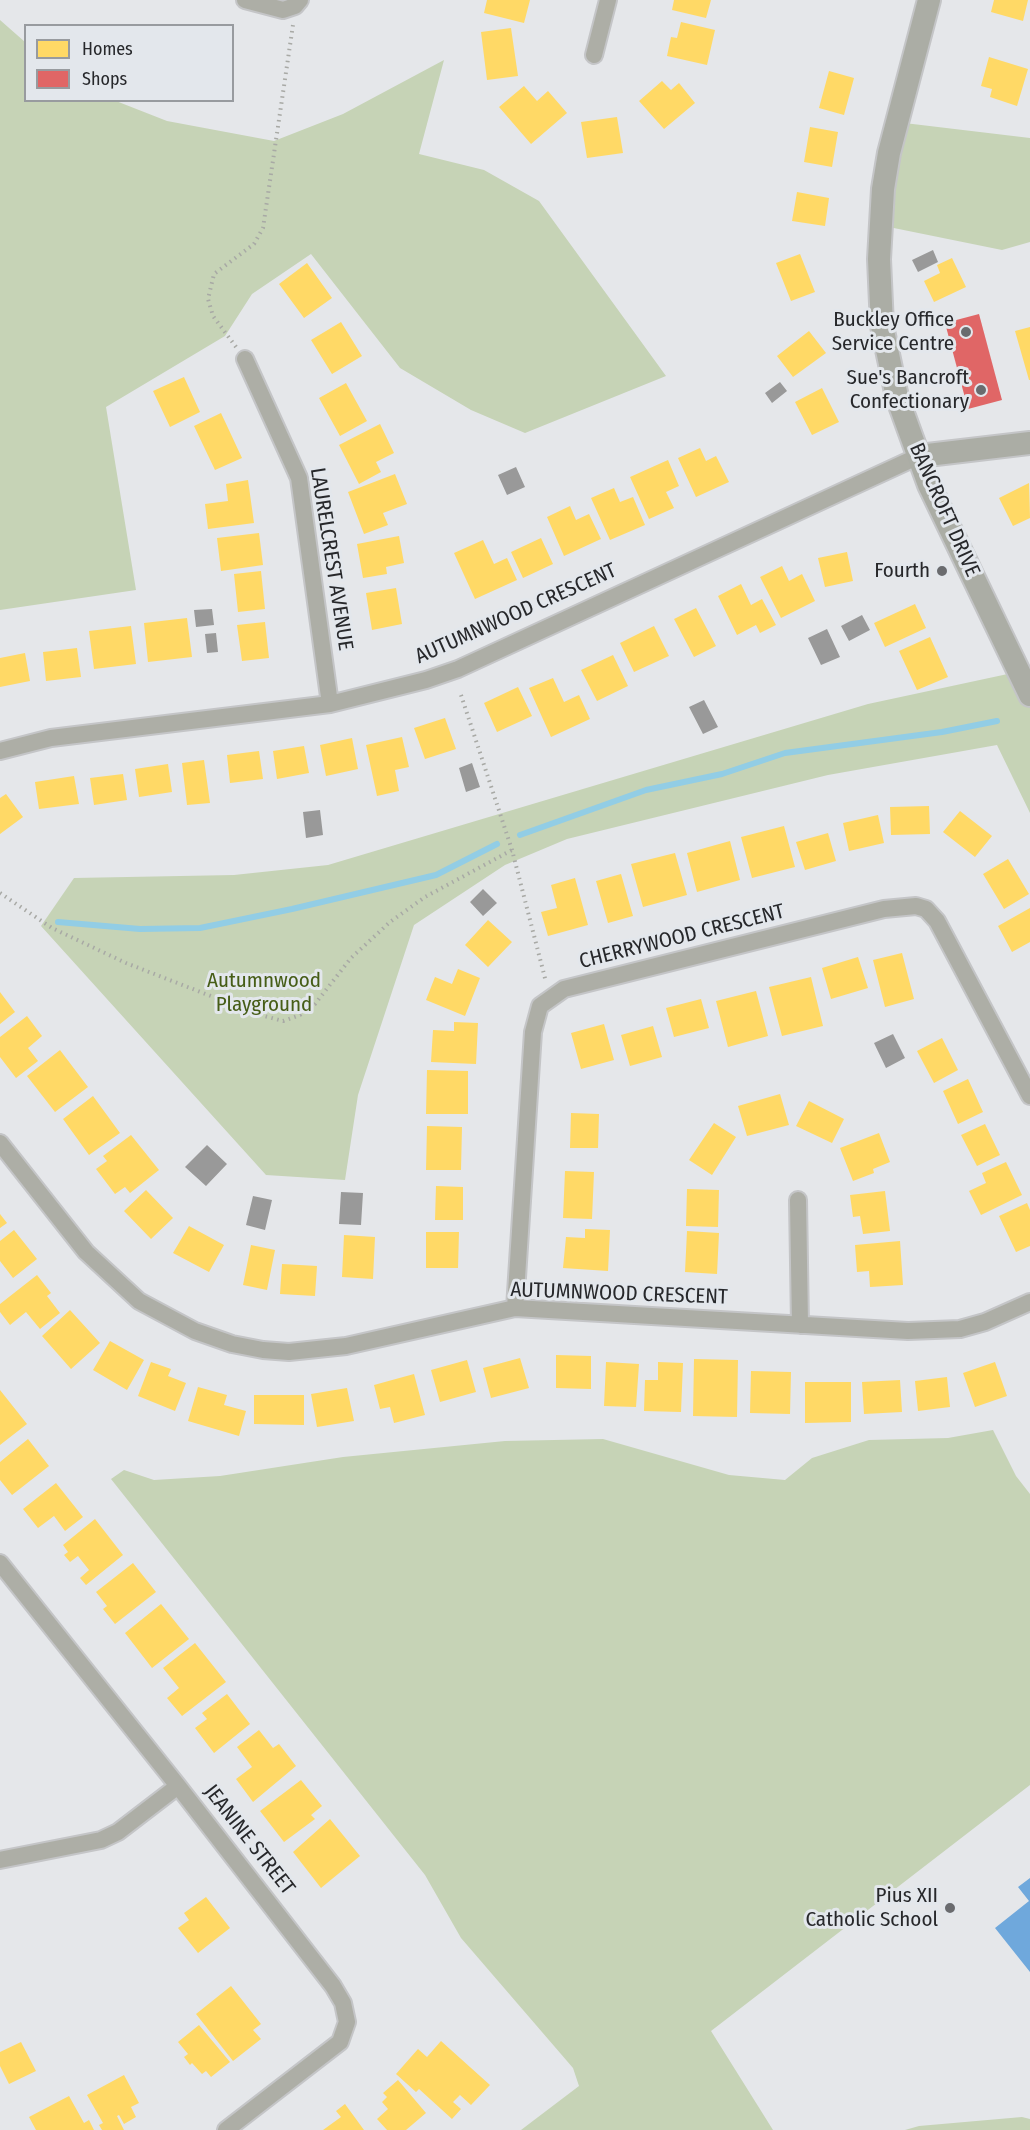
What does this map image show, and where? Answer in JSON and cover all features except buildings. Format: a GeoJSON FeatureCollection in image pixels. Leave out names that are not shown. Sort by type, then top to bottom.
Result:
{"type":"FeatureCollection","features":[{"type":"Feature","properties":{"kind":"main road","name":"BANCROFT DRIVE"},"geometry":{"type":"LineString","coordinates":[[929,0],[889,153],[880,225],[882,326],[897,398],[935,497],[1030,695]]}},
{"type":"Feature","properties":{"kind":"main road"},"geometry":{"type":"LineString","coordinates":[[919,456],[1030,443]]}},
{"type":"Feature","properties":{"kind":"street"},"geometry":{"type":"LineString","coordinates":[[245,0],[283,10],[298,3]]}},
{"type":"Feature","properties":{"kind":"street"},"geometry":{"type":"LineString","coordinates":[[594,55],[608,0]]}},
{"type":"Feature","properties":{"kind":"street","name":"LAURELCREST AVENUE"},"geometry":{"type":"LineString","coordinates":[[245,360],[299,478],[330,704]]}},
{"type":"Feature","properties":{"kind":"street","name":"AUTUMNWOOD CRESCENT"},"geometry":{"type":"LineString","coordinates":[[0,751],[51,738],[330,704],[396,688],[458,669],[919,456]]}},
{"type":"Feature","properties":{"kind":"street","name":"CHERRYWOOD CRESCENT"},"geometry":{"type":"LineString","coordinates":[[550,998],[564,989],[884,909],[916,906],[926,909],[937,921],[1030,1096]]}},
{"type":"Feature","properties":{"kind":"street"},"geometry":{"type":"LineString","coordinates":[[515,1308],[532,1032],[540,1006],[550,998]]}},
{"type":"Feature","properties":{"kind":"street","name":"AUTUMNWOOD CRESCENT"},"geometry":{"type":"LineString","coordinates":[[0,1143],[86,1252],[111,1278],[139,1301],[162,1314],[232,1344],[289,1352],[316,1350],[390,1338],[515,1308],[909,1331],[960,1329],[1030,1302]]}},
{"type":"Feature","properties":{"kind":"street"},"geometry":{"type":"LineString","coordinates":[[798,1200],[800,1325]]}},
{"type":"Feature","properties":{"kind":"street","name":"JEANINE STREET"},"geometry":{"type":"LineString","coordinates":[[0,1563],[178,1786],[343,2002],[347,2022],[340,2042],[226,2130]]}},
{"type":"Feature","properties":{"kind":"street"},"geometry":{"type":"LineString","coordinates":[[0,1860],[100,1840],[118,1832],[178,1786]]}},
{"type":"Feature","properties":{"kind":"path"},"geometry":{"type":"LineString","coordinates":[[245,360],[213,316],[208,299],[214,274],[254,244],[262,228],[298,3]]}},
{"type":"Feature","properties":{"kind":"path"},"geometry":{"type":"LineString","coordinates":[[461,695],[512,850],[550,998]]}},
{"type":"Feature","properties":{"kind":"path"},"geometry":{"type":"LineString","coordinates":[[0,893],[52,928],[126,963],[257,1014],[283,1021],[300,1016],[315,1004],[351,958],[390,922],[425,897],[512,850]]}},
{"type":"Feature","properties":{"kind":"green space"},"geometry":{"type":"Polygon","coordinates":[[[0,20],[24,41],[24,102],[119,102],[167,121],[274,141],[343,114],[444,60],[419,154],[484,170],[539,201],[666,376],[525,433],[471,410],[400,368],[311,254],[252,294],[225,336],[106,407],[136,590],[0,610],[0,20]]]}},
{"type":"Feature","properties":{"kind":"green space"},"geometry":{"type":"Polygon","coordinates":[[[896,122],[1030,138],[1030,242],[1002,250],[879,225],[896,122]]]}},
{"type":"Feature","properties":{"kind":"green space","name":"Autumnwood Playground"},"geometry":{"type":"Polygon","coordinates":[[[1017,672],[1030,700],[1030,813],[997,745],[828,775],[567,839],[505,865],[414,925],[358,1095],[345,1180],[266,1175],[41,926],[74,878],[234,875],[328,865],[868,704],[1017,672]]]}},
{"type":"Feature","properties":{"kind":"green space"},"geometry":{"type":"Polygon","coordinates":[[[993,1430],[1016,1476],[1030,1494],[1030,1785],[711,2031],[773,2130],[521,2130],[579,2086],[573,2068],[461,1938],[425,1875],[111,1479],[124,1470],[154,1480],[220,1476],[343,1457],[505,1441],[603,1439],[729,1475],[785,1480],[812,1458],[869,1440],[948,1438],[993,1430]]]}},
{"type":"Feature","properties":{"kind":"green space"},"geometry":{"type":"Polygon","coordinates":[[[1022,2117],[1030,2119],[1030,2130],[905,2130],[919,2126],[1022,2117]]]}},
{"type":"Feature","properties":{"kind":"waterway"},"geometry":{"type":"LineString","coordinates":[[520,835],[646,790],[722,774],[785,753],[942,732],[997,721]]}},
{"type":"Feature","properties":{"kind":"waterway"},"geometry":{"type":"LineString","coordinates":[[58,922],[140,929],[200,928],[436,875],[497,844]]}},
{"type":"Feature","properties":{"kind":"place","name":"Buckley Office Service Centre"},"geometry":{"type":"Point","coordinates":[966,332]}},
{"type":"Feature","properties":{"kind":"place","name":"Sue's Bancroft Confectionary"},"geometry":{"type":"Point","coordinates":[981,390]}},
{"type":"Feature","properties":{"kind":"place","name":"Fourth"},"geometry":{"type":"Point","coordinates":[942,571]}},
{"type":"Feature","properties":{"kind":"place","name":"Pius XII Catholic School"},"geometry":{"type":"Point","coordinates":[950,1908]}}]}
